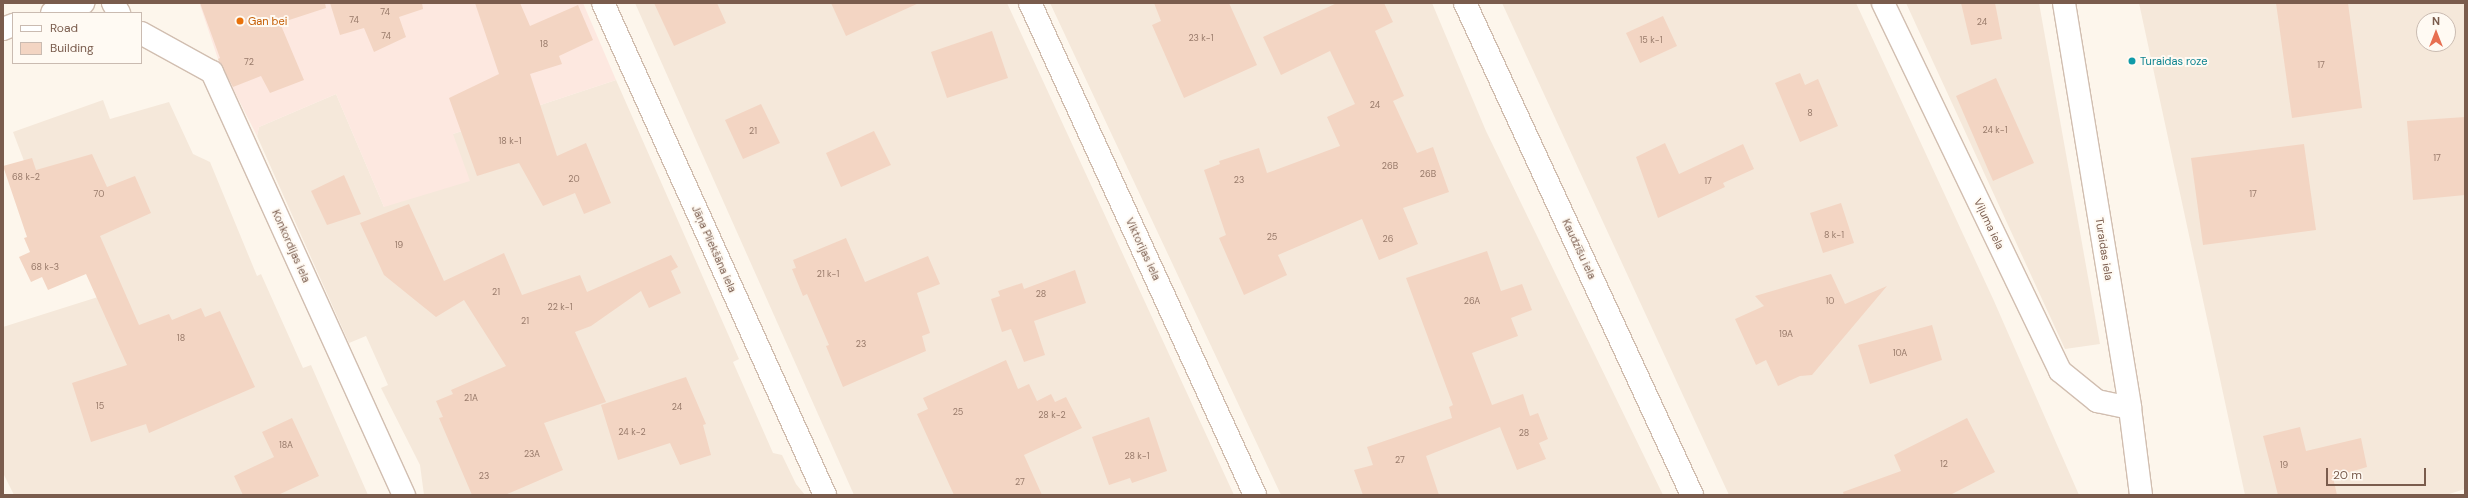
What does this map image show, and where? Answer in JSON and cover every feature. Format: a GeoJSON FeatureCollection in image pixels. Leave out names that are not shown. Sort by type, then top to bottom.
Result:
{"type":"FeatureCollection","features":[{"type":"Feature","properties":{"kind":"street"},"geometry":{"type":"LineString","coordinates":[[55,12],[83,3]]}},
{"type":"Feature","properties":{"kind":"street"},"geometry":{"type":"LineString","coordinates":[[113,3],[118,12]]}},
{"type":"Feature","properties":{"kind":"street","name":"Jāņa Pliekšāna iela"},"geometry":{"type":"LineString","coordinates":[[603,3],[825,495]]}},
{"type":"Feature","properties":{"kind":"street","name":"Viktorijas iela"},"geometry":{"type":"LineString","coordinates":[[1030,3],[1255,495]]}},
{"type":"Feature","properties":{"kind":"street","name":"Kaudzīšu iela"},"geometry":{"type":"LineString","coordinates":[[1465,3],[1692,495]]}},
{"type":"Feature","properties":{"kind":"street","name":"Viļuma iela"},"geometry":{"type":"LineString","coordinates":[[1883,3],[2060,371],[2097,401],[2130,408]]}},
{"type":"Feature","properties":{"kind":"street","name":"Turaidas iela"},"geometry":{"type":"LineString","coordinates":[[2064,3],[2130,408],[2141,495]]}},
{"type":"Feature","properties":{"kind":"street","name":"Konkordijas iela"},"geometry":{"type":"LineString","coordinates":[[142,34],[212,72],[404,495]]}},
{"type":"Feature","properties":{"kind":"shaded area"},"geometry":{"type":"Polygon","coordinates":[[[205,3],[583,3],[616,80],[453,134],[470,181],[384,207],[336,94],[259,127],[257,136],[218,59],[200,5],[205,3]]]}},
{"type":"Feature","properties":{"kind":"shaded area"},"geometry":{"type":"Polygon","coordinates":[[[635,3],[1007,3],[1234,495],[854,495],[635,3]]]}},
{"type":"Feature","properties":{"kind":"shaded area"},"geometry":{"type":"Polygon","coordinates":[[[1050,3],[1432,3],[1486,131],[1663,495],[1281,495],[1050,3]]]}},
{"type":"Feature","properties":{"kind":"shaded area"},"geometry":{"type":"Polygon","coordinates":[[[1502,3],[1856,3],[1994,301],[2079,495],[1729,495],[1502,3]]]}},
{"type":"Feature","properties":{"kind":"shaded area"},"geometry":{"type":"Polygon","coordinates":[[[1906,3],[2039,3],[2100,344],[2065,349],[1906,3]]]}},
{"type":"Feature","properties":{"kind":"shaded area"},"geometry":{"type":"Polygon","coordinates":[[[2139,3],[2465,3],[2465,489],[2446,495],[2245,495],[2139,3]]]}},
{"type":"Feature","properties":{"kind":"shaded area"},"geometry":{"type":"Polygon","coordinates":[[[616,80],[739,359],[733,362],[773,453],[782,455],[796,484],[805,495],[424,495],[420,465],[381,388],[388,385],[366,336],[349,343],[257,136],[259,127],[336,94],[384,207],[453,134],[616,80]]]}},
{"type":"Feature","properties":{"kind":"shaded area"},"geometry":{"type":"Polygon","coordinates":[[[103,100],[110,119],[169,102],[193,154],[210,162],[257,276],[261,274],[303,368],[311,365],[368,495],[14,495],[3,473],[3,327],[98,297],[62,209],[24,161],[13,132],[103,100]]]}},
{"type":"Feature","properties":{"kind":"building"},"geometry":{"type":"Polygon","coordinates":[[[200,3],[325,3],[326,8],[280,23],[304,80],[270,93],[261,76],[233,87],[218,59],[220,58],[200,3]]]}},
{"type":"Feature","properties":{"kind":"building"},"geometry":{"type":"Polygon","coordinates":[[[330,3],[422,3],[423,9],[399,17],[406,37],[374,52],[364,28],[340,35],[330,3]]]}},
{"type":"Feature","properties":{"kind":"building"},"geometry":{"type":"Polygon","coordinates":[[[475,3],[520,3],[530,26],[578,5],[593,40],[559,56],[562,64],[530,74],[557,156],[586,143],[611,203],[584,214],[575,193],[543,206],[519,163],[477,176],[449,98],[499,74],[475,3]]]}},
{"type":"Feature","properties":{"kind":"building"},"geometry":{"type":"Polygon","coordinates":[[[654,3],[717,3],[726,23],[674,46],[654,3]]]}},
{"type":"Feature","properties":{"kind":"building"},"geometry":{"type":"Polygon","coordinates":[[[831,3],[919,3],[846,36],[831,3]]]}},
{"type":"Feature","properties":{"kind":"building"},"geometry":{"type":"Polygon","coordinates":[[[1154,3],[1229,3],[1257,65],[1184,98],[1152,25],[1161,21],[1154,3]]]}},
{"type":"Feature","properties":{"kind":"building"},"geometry":{"type":"Polygon","coordinates":[[[1337,3],[1384,3],[1393,22],[1375,31],[1404,96],[1393,101],[1417,153],[1433,147],[1449,192],[1403,208],[1418,244],[1379,260],[1362,219],[1278,255],[1287,275],[1244,295],[1219,238],[1226,235],[1204,170],[1220,164],[1219,161],[1259,148],[1267,173],[1340,146],[1327,117],[1355,104],[1330,51],[1281,75],[1263,37],[1337,3]]]}},
{"type":"Feature","properties":{"kind":"building"},"geometry":{"type":"Polygon","coordinates":[[[1961,3],[1995,3],[2002,39],[1971,45],[1961,3]]]}},
{"type":"Feature","properties":{"kind":"building"},"geometry":{"type":"Polygon","coordinates":[[[2276,3],[2348,3],[2362,108],[2292,118],[2276,3]]]}},
{"type":"Feature","properties":{"kind":"building"},"geometry":{"type":"Polygon","coordinates":[[[1663,16],[1677,46],[1640,63],[1626,33],[1663,16]]]}},
{"type":"Feature","properties":{"kind":"building"},"geometry":{"type":"Polygon","coordinates":[[[992,31],[1008,78],[947,98],[931,52],[992,31]]]}},
{"type":"Feature","properties":{"kind":"building"},"geometry":{"type":"Polygon","coordinates":[[[1800,73],[1805,85],[1818,79],[1838,126],[1800,142],[1775,83],[1800,73]]]}},
{"type":"Feature","properties":{"kind":"building"},"geometry":{"type":"Polygon","coordinates":[[[1996,78],[2034,163],[1993,181],[1956,96],[1996,78]]]}},
{"type":"Feature","properties":{"kind":"building"},"geometry":{"type":"Polygon","coordinates":[[[761,104],[780,143],[743,159],[725,120],[761,104]]]}},
{"type":"Feature","properties":{"kind":"building"},"geometry":{"type":"Polygon","coordinates":[[[2465,117],[2465,195],[2413,200],[2407,121],[2465,117]]]}},
{"type":"Feature","properties":{"kind":"building"},"geometry":{"type":"Polygon","coordinates":[[[874,131],[891,165],[841,187],[826,153],[874,131]]]}},
{"type":"Feature","properties":{"kind":"building"},"geometry":{"type":"Polygon","coordinates":[[[1665,143],[1679,174],[1743,144],[1754,169],[1723,183],[1725,187],[1658,218],[1636,157],[1665,143]]]}},
{"type":"Feature","properties":{"kind":"building"},"geometry":{"type":"Polygon","coordinates":[[[2304,144],[2316,230],[2203,245],[2191,158],[2304,144]]]}},
{"type":"Feature","properties":{"kind":"building"},"geometry":{"type":"Polygon","coordinates":[[[92,154],[107,187],[135,176],[151,213],[100,236],[139,325],[169,314],[172,320],[201,308],[205,317],[220,311],[255,387],[149,433],[146,424],[91,442],[72,383],[127,365],[86,274],[48,290],[42,277],[31,282],[19,257],[30,252],[24,238],[27,237],[3,166],[32,158],[36,170],[92,154]]]}},
{"type":"Feature","properties":{"kind":"building"},"geometry":{"type":"Polygon","coordinates":[[[344,175],[361,214],[327,225],[311,191],[344,175]]]}},
{"type":"Feature","properties":{"kind":"building"},"geometry":{"type":"Polygon","coordinates":[[[1841,203],[1854,243],[1823,253],[1810,213],[1841,203]]]}},
{"type":"Feature","properties":{"kind":"building"},"geometry":{"type":"Polygon","coordinates":[[[409,204],[444,281],[504,253],[522,295],[580,275],[587,292],[671,255],[678,267],[671,271],[681,293],[649,308],[641,291],[591,326],[575,332],[606,402],[544,423],[563,470],[505,495],[472,495],[439,418],[443,417],[436,401],[453,394],[451,390],[506,366],[464,300],[436,317],[384,275],[360,223],[409,204]]]}},
{"type":"Feature","properties":{"kind":"building"},"geometry":{"type":"Polygon","coordinates":[[[846,238],[865,282],[928,256],[940,284],[917,293],[930,333],[922,336],[926,351],[843,387],[826,346],[829,345],[807,294],[803,296],[792,269],[796,268],[793,260],[846,238]]]}},
{"type":"Feature","properties":{"kind":"building"},"geometry":{"type":"Polygon","coordinates":[[[1487,251],[1501,291],[1522,284],[1532,310],[1511,318],[1518,336],[1472,353],[1492,405],[1523,394],[1530,416],[1538,413],[1548,439],[1539,443],[1546,459],[1517,470],[1500,427],[1426,456],[1439,495],[1363,495],[1354,470],[1373,465],[1367,447],[1452,418],[1449,407],[1453,405],[1406,278],[1487,251]]]}},
{"type":"Feature","properties":{"kind":"building"},"geometry":{"type":"Polygon","coordinates":[[[1075,270],[1086,303],[1034,321],[1045,355],[1024,362],[1011,329],[1002,332],[991,299],[1000,296],[998,291],[1022,283],[1024,289],[1075,270]]]}},
{"type":"Feature","properties":{"kind":"building"},"geometry":{"type":"Polygon","coordinates":[[[1831,274],[1845,304],[1887,286],[1812,375],[1800,376],[1778,386],[1766,360],[1756,365],[1735,319],[1764,306],[1755,296],[1831,274]]]}},
{"type":"Feature","properties":{"kind":"building"},"geometry":{"type":"Polygon","coordinates":[[[1932,325],[1942,360],[1870,384],[1858,345],[1932,325]]]}},
{"type":"Feature","properties":{"kind":"building"},"geometry":{"type":"Polygon","coordinates":[[[1006,360],[1018,389],[1029,384],[1037,401],[1051,394],[1055,402],[1066,397],[1082,428],[1024,455],[1042,495],[954,495],[917,414],[928,409],[923,398],[1006,360]]]}},
{"type":"Feature","properties":{"kind":"building"},"geometry":{"type":"Polygon","coordinates":[[[686,377],[706,424],[703,425],[711,455],[680,465],[670,443],[618,460],[601,405],[686,377]]]}},
{"type":"Feature","properties":{"kind":"building"},"geometry":{"type":"Polygon","coordinates":[[[1149,417],[1167,471],[1132,483],[1130,478],[1109,485],[1092,437],[1149,417]]]}},
{"type":"Feature","properties":{"kind":"building"},"geometry":{"type":"Polygon","coordinates":[[[292,418],[319,476],[278,495],[243,495],[234,476],[274,457],[262,432],[292,418]]]}},
{"type":"Feature","properties":{"kind":"building"},"geometry":{"type":"Polygon","coordinates":[[[1967,418],[1995,472],[1950,495],[1844,495],[1843,492],[1901,471],[1894,455],[1967,418]]]}},
{"type":"Feature","properties":{"kind":"building"},"geometry":{"type":"Polygon","coordinates":[[[2300,427],[2306,451],[2361,438],[2367,467],[2333,477],[2337,495],[2278,495],[2263,436],[2300,427]]]}},
{"type":"Feature","properties":{"kind":"place","name":"Gan bei"},"geometry":{"type":"Point","coordinates":[240,21]}},
{"type":"Feature","properties":{"kind":"place","name":"Turaidas roze"},"geometry":{"type":"Point","coordinates":[2132,61]}}]}
